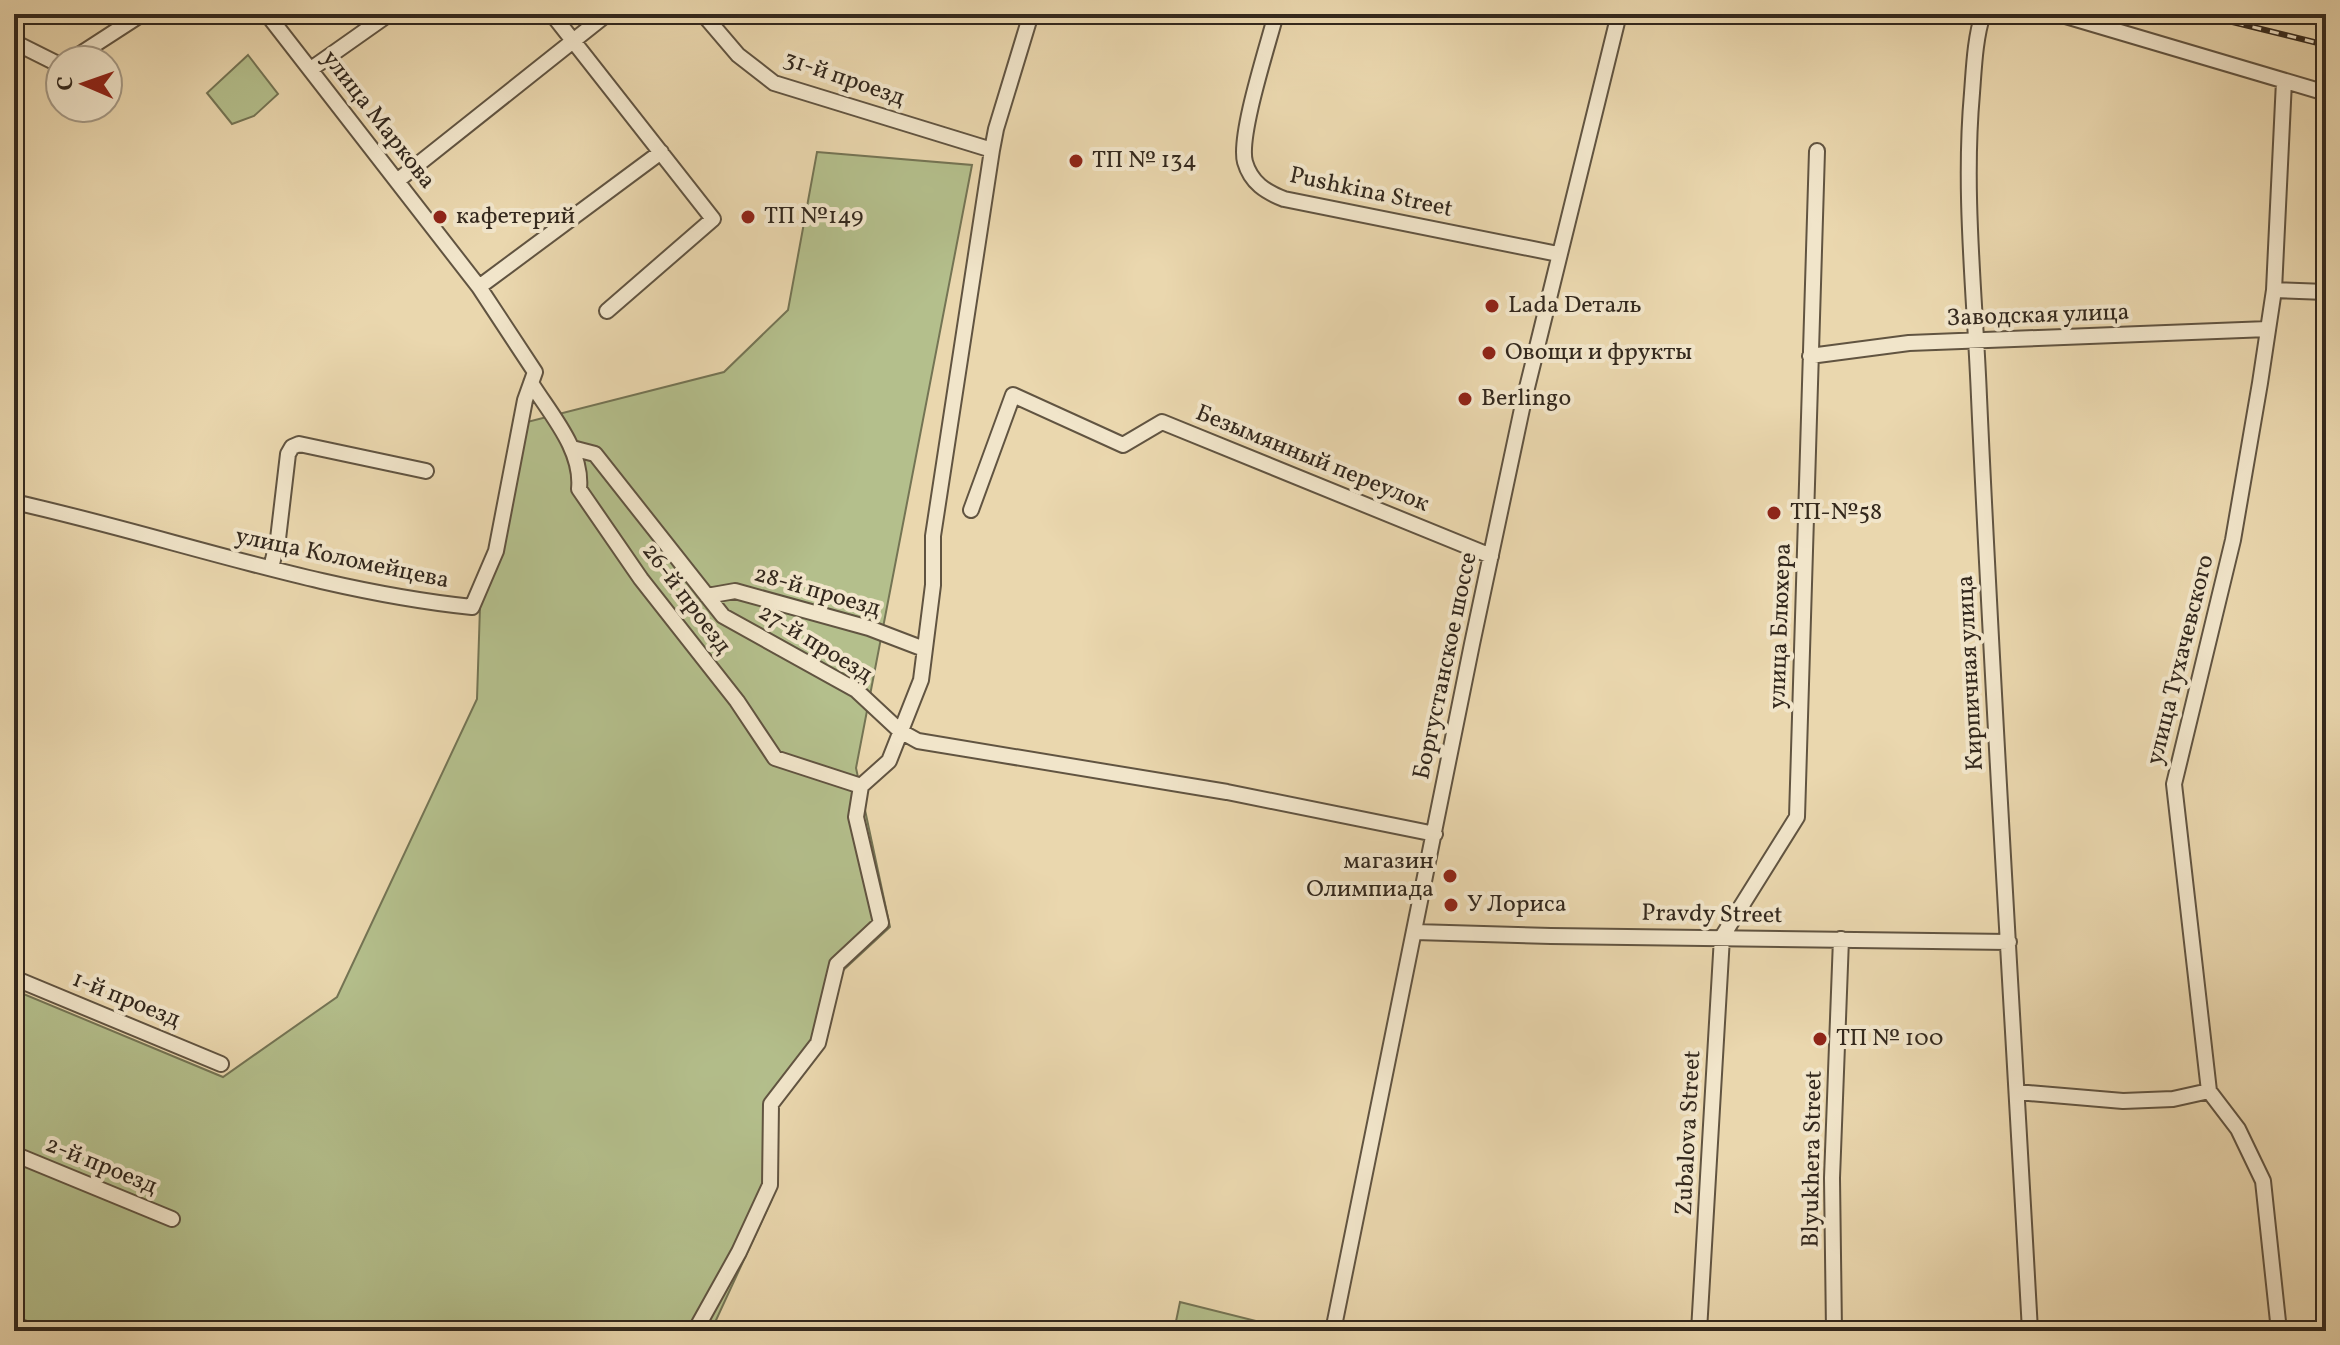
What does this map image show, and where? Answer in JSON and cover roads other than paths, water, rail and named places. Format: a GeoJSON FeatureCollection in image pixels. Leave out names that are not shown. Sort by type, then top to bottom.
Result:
{"type":"FeatureCollection","features":[{"type":"Feature","properties":{"kind":"street"},"geometry":{"type":"LineString","coordinates":[[96,44],[142,14]]}},
{"type":"Feature","properties":{"kind":"street","name":"улица Маркова"},"geometry":{"type":"LineString","coordinates":[[267,14],[479,287],[533,378]]}},
{"type":"Feature","properties":{"kind":"street"},"geometry":{"type":"LineString","coordinates":[[311,69],[389,14]]}},
{"type":"Feature","properties":{"kind":"street"},"geometry":{"type":"LineString","coordinates":[[552,14],[713,219],[607,311]]}},
{"type":"Feature","properties":{"kind":"street"},"geometry":{"type":"LineString","coordinates":[[397,181],[607,14]]}},
{"type":"Feature","properties":{"kind":"street","name":"31-й проезд"},"geometry":{"type":"LineString","coordinates":[[703,14],[738,55],[774,83],[992,150]]}},
{"type":"Feature","properties":{"kind":"street"},"geometry":{"type":"LineString","coordinates":[[695,1331],[739,1252],[770,1185],[771,1104],[818,1043],[837,964],[881,923],[856,817],[861,786],[889,761],[921,680],[933,585],[933,536],[992,150],[1031,14]]}},
{"type":"Feature","properties":{"kind":"street","name":"Pushkina Street"},"geometry":{"type":"LineString","coordinates":[[1276,14],[1243,149],[1246,164],[1266,192],[1284,199],[1558,254]]}},
{"type":"Feature","properties":{"kind":"street","name":"Боргустанское шоссе"},"geometry":{"type":"LineString","coordinates":[[1333,1331],[1523,404],[1619,14]]}},
{"type":"Feature","properties":{"kind":"street","name":"Кирпичная улица"},"geometry":{"type":"LineString","coordinates":[[1983,14],[1968,139],[1989,626],[2030,1331]]}},
{"type":"Feature","properties":{"kind":"street"},"geometry":{"type":"LineString","coordinates":[[2059,14],[2326,93]]}},
{"type":"Feature","properties":{"kind":"street"},"geometry":{"type":"LineString","coordinates":[[14,42],[44,57]]}},
{"type":"Feature","properties":{"kind":"street","name":"улица Тухачевского"},"geometry":{"type":"LineString","coordinates":[[2209,1091],[2174,784],[2233,540],[2268,329],[2274,290],[2284,81]]}},
{"type":"Feature","properties":{"kind":"street","name":"улица Блюхера"},"geometry":{"type":"LineString","coordinates":[[1722,937],[1797,817],[1817,151]]}},
{"type":"Feature","properties":{"kind":"street"},"geometry":{"type":"LineString","coordinates":[[479,287],[661,152]]}},
{"type":"Feature","properties":{"kind":"street"},"geometry":{"type":"LineString","coordinates":[[2274,290],[2326,292]]}},
{"type":"Feature","properties":{"kind":"street","name":"Заводская улица"},"geometry":{"type":"LineString","coordinates":[[1810,356],[1909,343],[2268,329]]}},
{"type":"Feature","properties":{"kind":"street","name":"26-й проезд"},"geometry":{"type":"LineString","coordinates":[[533,378],[572,448],[581,474],[579,489],[641,579],[737,701],[775,758],[861,786]]}},
{"type":"Feature","properties":{"kind":"street","name":"улица Коломейцева"},"geometry":{"type":"LineString","coordinates":[[14,502],[271,568],[432,603],[472,607],[496,551],[525,400],[533,378]]}},
{"type":"Feature","properties":{"kind":"street","name":"Безымянный переулок"},"geometry":{"type":"LineString","coordinates":[[971,510],[1013,395],[1123,445],[1162,422],[1491,556]]}},
{"type":"Feature","properties":{"kind":"street"},"geometry":{"type":"LineString","coordinates":[[271,568],[278,539],[288,454],[292,447],[299,444],[426,471]]}},
{"type":"Feature","properties":{"kind":"street"},"geometry":{"type":"LineString","coordinates":[[572,448],[595,454],[707,596]]}},
{"type":"Feature","properties":{"kind":"street","name":"28-й проезд"},"geometry":{"type":"LineString","coordinates":[[707,596],[735,591],[869,628],[924,649]]}},
{"type":"Feature","properties":{"kind":"street","name":"27-й проезд"},"geometry":{"type":"LineString","coordinates":[[707,596],[723,616],[856,690],[900,731]]}},
{"type":"Feature","properties":{"kind":"street"},"geometry":{"type":"LineString","coordinates":[[900,731],[918,741],[1227,792],[1435,834]]}},
{"type":"Feature","properties":{"kind":"street","name":"Pravdy Street"},"geometry":{"type":"LineString","coordinates":[[1415,932],[2009,942]]}},
{"type":"Feature","properties":{"kind":"street","name":"Zubalova Street"},"geometry":{"type":"LineString","coordinates":[[1699,1331],[1722,937]]}},
{"type":"Feature","properties":{"kind":"street","name":"Blyukhera Street"},"geometry":{"type":"LineString","coordinates":[[1834,1331],[1832,1178],[1841,939]]}},
{"type":"Feature","properties":{"kind":"street","name":"1-й проезд"},"geometry":{"type":"LineString","coordinates":[[14,978],[221,1064]]}},
{"type":"Feature","properties":{"kind":"street"},"geometry":{"type":"LineString","coordinates":[[2017,1092],[2123,1101],[2173,1099],[2209,1091],[2238,1129],[2263,1181],[2279,1331]]}},
{"type":"Feature","properties":{"kind":"street","name":"2-й проезд"},"geometry":{"type":"LineString","coordinates":[[14,1154],[172,1219]]}},
{"type":"Feature","properties":{"kind":"street"},"geometry":{"type":"LineString","coordinates":[[14,1325],[32,1331]]}},
{"type":"Feature","properties":{"kind":"railway"},"geometry":{"type":"LineString","coordinates":[[2200,14],[2326,45]]}},
{"type":"Feature","properties":{"kind":"place","name":"ТП № 134"},"geometry":{"type":"Point","coordinates":[1076,161]}},
{"type":"Feature","properties":{"kind":"place","name":"кафетерий"},"geometry":{"type":"Point","coordinates":[440,217]}},
{"type":"Feature","properties":{"kind":"place","name":"ТП №149"},"geometry":{"type":"Point","coordinates":[748,217]}},
{"type":"Feature","properties":{"kind":"place","name":"Lada Dеталь"},"geometry":{"type":"Point","coordinates":[1492,306]}},
{"type":"Feature","properties":{"kind":"place","name":"Овощи и фрукты"},"geometry":{"type":"Point","coordinates":[1489,353]}},
{"type":"Feature","properties":{"kind":"place","name":"Berlingo"},"geometry":{"type":"Point","coordinates":[1465,399]}},
{"type":"Feature","properties":{"kind":"place","name":"ТП-№58"},"geometry":{"type":"Point","coordinates":[1774,513]}},
{"type":"Feature","properties":{"kind":"place","name":"магазин Олимпиада"},"geometry":{"type":"Point","coordinates":[1450,876]}},
{"type":"Feature","properties":{"kind":"place","name":"У Лориса"},"geometry":{"type":"Point","coordinates":[1451,905]}},
{"type":"Feature","properties":{"kind":"place","name":"ТП № 100"},"geometry":{"type":"Point","coordinates":[1820,1039]}}]}
